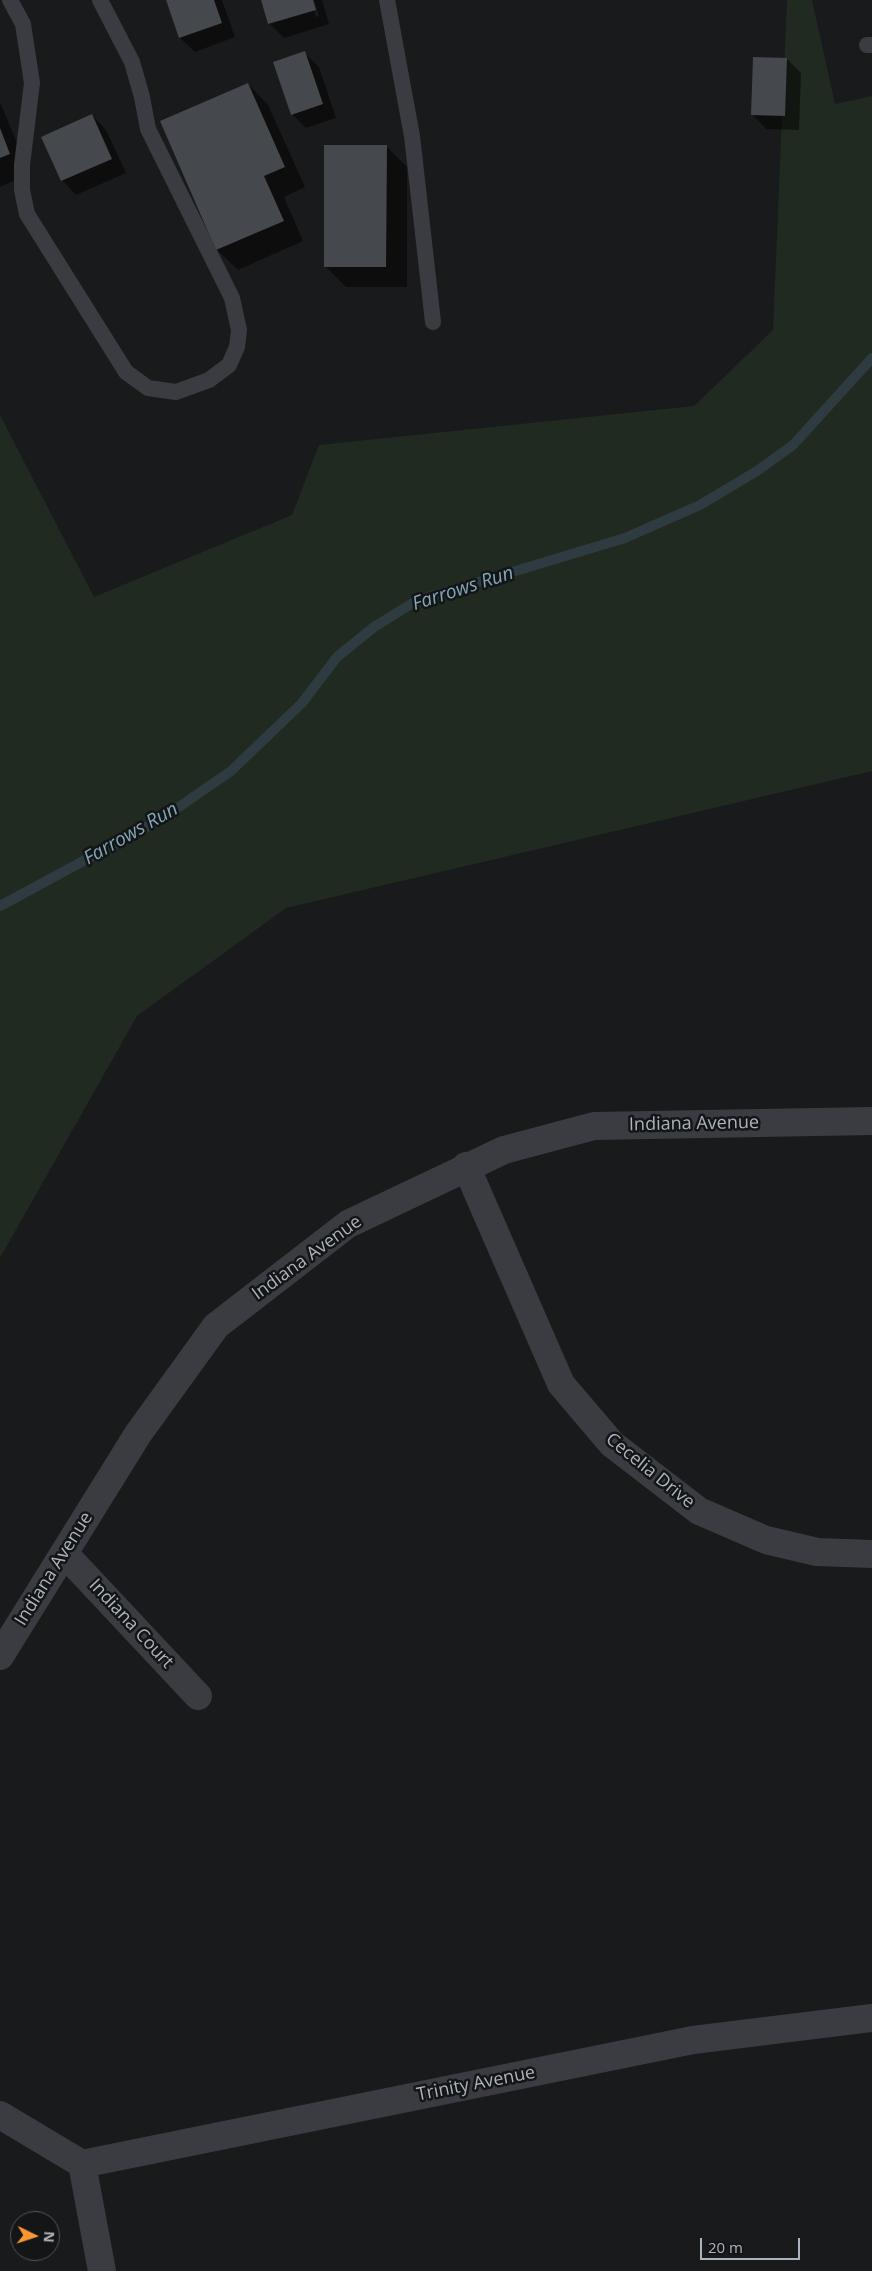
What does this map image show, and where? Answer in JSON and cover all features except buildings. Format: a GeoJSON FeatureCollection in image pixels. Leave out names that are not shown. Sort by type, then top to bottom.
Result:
{"type":"FeatureCollection","features":[{"type":"Feature","properties":{"kind":"street","name":"Indiana Avenue"},"geometry":{"type":"LineString","coordinates":[[0,1656],[138,1434],[216,1326],[348,1224],[466,1166],[504,1150],[594,1126],[872,1121]]}},
{"type":"Feature","properties":{"kind":"street","name":"Cecelia Drive"},"geometry":{"type":"LineString","coordinates":[[466,1166],[561,1384],[612,1444],[699,1511],[766,1540],[817,1552],[872,1554]]}},
{"type":"Feature","properties":{"kind":"street","name":"Indiana Court"},"geometry":{"type":"LineString","coordinates":[[64,1553],[198,1696]]}},
{"type":"Feature","properties":{"kind":"street","name":"Trinity Avenue"},"geometry":{"type":"LineString","coordinates":[[82,2164],[693,2040],[872,2018]]}},
{"type":"Feature","properties":{"kind":"street"},"geometry":{"type":"LineString","coordinates":[[0,2115],[82,2164],[102,2271]]}},
{"type":"Feature","properties":{"kind":"lane"},"geometry":{"type":"LineString","coordinates":[[10,0],[23,24],[32,82],[22,165],[22,190],[27,214],[126,372],[148,388],[176,392],[209,380],[229,365],[238,347],[239,330],[232,298],[148,129],[142,97],[132,62],[100,0]]}},
{"type":"Feature","properties":{"kind":"lane"},"geometry":{"type":"LineString","coordinates":[[387,0],[412,136],[433,322]]}},
{"type":"Feature","properties":{"kind":"shaded area"},"geometry":{"type":"Polygon","coordinates":[[[787,0],[812,0],[835,104],[872,96],[872,771],[286,908],[137,1016],[0,1258],[0,415],[94,597],[292,515],[319,445],[694,406],[773,330],[787,0]]]}},
{"type":"Feature","properties":{"kind":"waterway","name":"Farrows Run"},"geometry":{"type":"LineString","coordinates":[[0,906],[163,818],[231,771],[302,703],[337,657],[374,627],[416,601],[625,538],[700,505],[757,471],[793,445],[872,358]]}}]}
